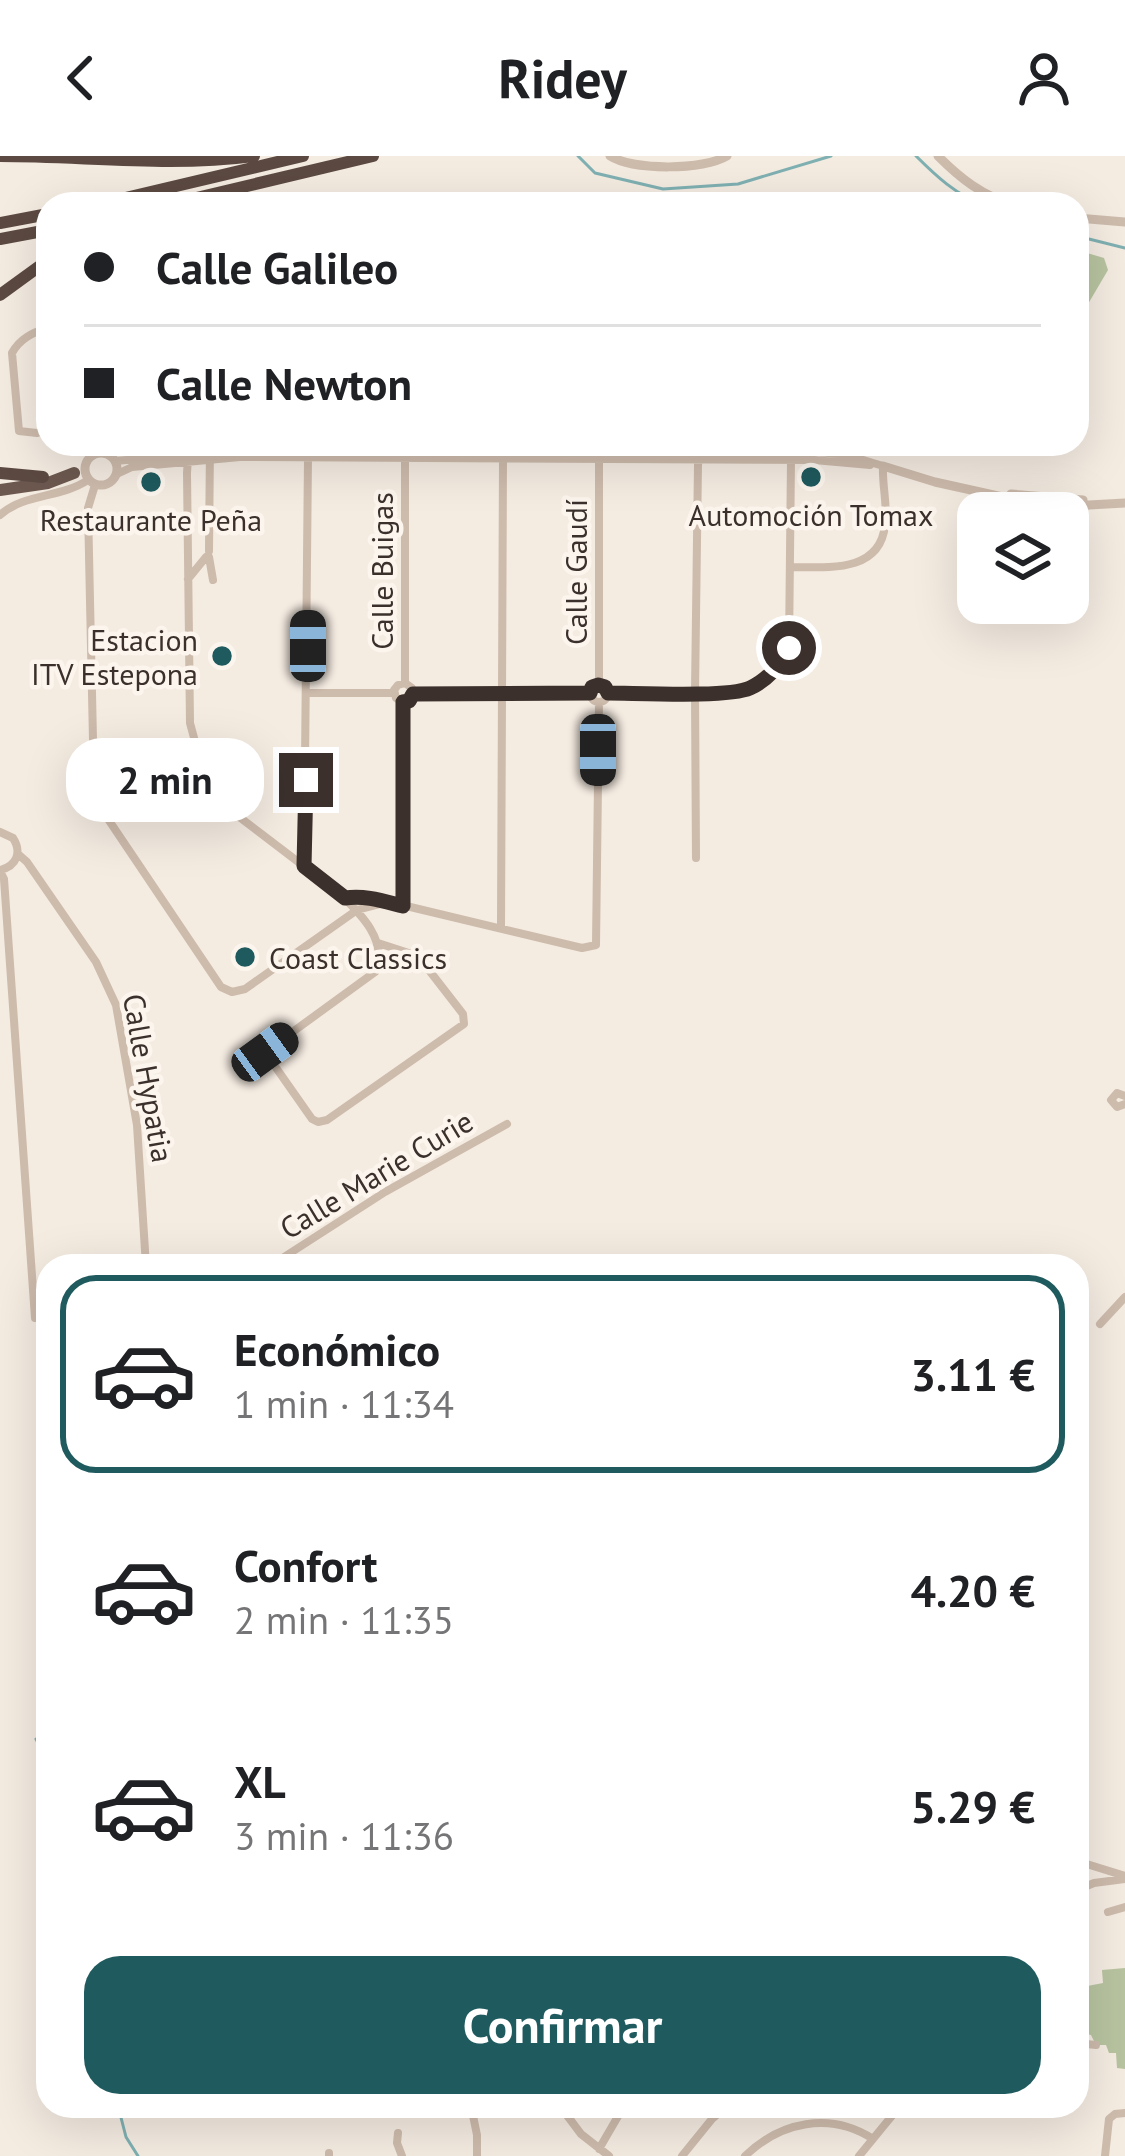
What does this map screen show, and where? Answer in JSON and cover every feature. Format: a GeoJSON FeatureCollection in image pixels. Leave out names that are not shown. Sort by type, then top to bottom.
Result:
{"type":"FeatureCollection","features":[{"type":"Feature","properties":{"kind":"highway"},"geometry":{"type":"LineString","coordinates":[[0,156],[213,161],[254,156]]}},
{"type":"Feature","properties":{"kind":"highway"},"geometry":{"type":"LineString","coordinates":[[151,192],[303,156]]}},
{"type":"Feature","properties":{"kind":"highway"},"geometry":{"type":"LineString","coordinates":[[223,192],[374,156]]}},
{"type":"Feature","properties":{"kind":"highway"},"geometry":{"type":"LineString","coordinates":[[230,192],[240,188]]}},
{"type":"Feature","properties":{"kind":"highway"},"geometry":{"type":"LineString","coordinates":[[0,223],[36,216]]}},
{"type":"Feature","properties":{"kind":"highway"},"geometry":{"type":"LineString","coordinates":[[0,239],[36,232]]}},
{"type":"Feature","properties":{"kind":"highway"},"geometry":{"type":"LineString","coordinates":[[0,296],[36,269]]}},
{"type":"Feature","properties":{"kind":"highway"},"geometry":{"type":"LineString","coordinates":[[0,481],[44,477]]}},
{"type":"Feature","properties":{"kind":"highway"},"geometry":{"type":"LineString","coordinates":[[0,481],[48,483],[85,477]]}},
{"type":"Feature","properties":{"kind":"street"},"geometry":{"type":"LineString","coordinates":[[610,156],[661,167],[716,163],[727,156]]}},
{"type":"Feature","properties":{"kind":"street"},"geometry":{"type":"LineString","coordinates":[[938,156],[985,192]]}},
{"type":"Feature","properties":{"kind":"street"},"geometry":{"type":"LineString","coordinates":[[1089,219],[1125,222]]}},
{"type":"Feature","properties":{"kind":"street"},"geometry":{"type":"LineString","coordinates":[[36,332],[12,352],[19,431],[36,433]]}},
{"type":"Feature","properties":{"kind":"street"},"geometry":{"type":"LineString","coordinates":[[92,456],[85,477],[94,786],[108,819],[226,991],[244,989],[357,910],[388,902]]}},
{"type":"Feature","properties":{"kind":"street"},"geometry":{"type":"LineString","coordinates":[[112,456],[117,474]]}},
{"type":"Feature","properties":{"kind":"street"},"geometry":{"type":"LineString","coordinates":[[187,460],[192,456]]}},
{"type":"Feature","properties":{"kind":"street"},"geometry":{"type":"LineString","coordinates":[[44,477],[85,477],[111,483],[132,467],[199,456]]}},
{"type":"Feature","properties":{"kind":"street"},"geometry":{"type":"LineString","coordinates":[[211,456],[208,552],[213,580]]}},
{"type":"Feature","properties":{"kind":"street"},"geometry":{"type":"LineString","coordinates":[[304,866],[307,456]]}},
{"type":"Feature","properties":{"kind":"street","name":"Calle Buigas"},"geometry":{"type":"LineString","coordinates":[[405,683],[406,456]]}},
{"type":"Feature","properties":{"kind":"street"},"geometry":{"type":"LineString","coordinates":[[501,928],[503,456]]}},
{"type":"Feature","properties":{"kind":"street","name":"Calle Gaudí"},"geometry":{"type":"LineString","coordinates":[[598,685],[600,456]]}},
{"type":"Feature","properties":{"kind":"street"},"geometry":{"type":"LineString","coordinates":[[635,456],[741,456]]}},
{"type":"Feature","properties":{"kind":"street"},"geometry":{"type":"LineString","coordinates":[[656,459],[663,456]]}},
{"type":"Feature","properties":{"kind":"street"},"geometry":{"type":"LineString","coordinates":[[608,693],[731,693],[748,689],[778,665],[789,648],[796,456]]}},
{"type":"Feature","properties":{"kind":"street"},"geometry":{"type":"LineString","coordinates":[[821,456],[884,466]]}},
{"type":"Feature","properties":{"kind":"street"},"geometry":{"type":"LineString","coordinates":[[846,456],[996,494],[1119,503]]}},
{"type":"Feature","properties":{"kind":"street"},"geometry":{"type":"LineString","coordinates":[[696,858],[694,692],[700,459]]}},
{"type":"Feature","properties":{"kind":"street"},"geometry":{"type":"LineString","coordinates":[[187,460],[190,723],[206,782],[221,803],[345,898],[378,943],[380,961],[375,972],[265,1052],[318,1122],[464,1024],[463,1014],[418,956],[378,943]]}},
{"type":"Feature","properties":{"kind":"street"},"geometry":{"type":"LineString","coordinates":[[790,567],[830,568],[875,553],[885,525],[884,466]]}},
{"type":"Feature","properties":{"kind":"street"},"geometry":{"type":"LineString","coordinates":[[0,515],[26,499],[74,488],[85,477]]}},
{"type":"Feature","properties":{"kind":"street"},"geometry":{"type":"LineString","coordinates":[[187,538],[208,552]]}},
{"type":"Feature","properties":{"kind":"street"},"geometry":{"type":"LineString","coordinates":[[188,579],[208,552]]}},
{"type":"Feature","properties":{"kind":"street"},"geometry":{"type":"LineString","coordinates":[[405,683],[413,694],[403,702],[394,693],[405,683]]}},
{"type":"Feature","properties":{"kind":"street"},"geometry":{"type":"LineString","coordinates":[[598,685],[608,693],[598,702],[590,693],[598,685]]}},
{"type":"Feature","properties":{"kind":"street"},"geometry":{"type":"LineString","coordinates":[[308,693],[394,693]]}},
{"type":"Feature","properties":{"kind":"street"},"geometry":{"type":"LineString","coordinates":[[413,694],[590,693]]}},
{"type":"Feature","properties":{"kind":"street"},"geometry":{"type":"LineString","coordinates":[[403,702],[403,906]]}},
{"type":"Feature","properties":{"kind":"street"},"geometry":{"type":"LineString","coordinates":[[345,898],[388,902],[590,948],[596,945],[598,702]]}},
{"type":"Feature","properties":{"kind":"street","name":"Calle Hypatia"},"geometry":{"type":"LineString","coordinates":[[0,832],[13,838],[18,854],[96,962],[116,1005],[137,1125],[145,1254]]}},
{"type":"Feature","properties":{"kind":"street"},"geometry":{"type":"LineString","coordinates":[[18,854],[12,865],[0,870],[35,1318]]}},
{"type":"Feature","properties":{"kind":"street","name":"Calle Marie Curie"},"geometry":{"type":"LineString","coordinates":[[289,1254],[385,1192],[507,1124]]}},
{"type":"Feature","properties":{"kind":"street"},"geometry":{"type":"LineString","coordinates":[[1100,1324],[1125,1297]]}},
{"type":"Feature","properties":{"kind":"street"},"geometry":{"type":"LineString","coordinates":[[1089,1865],[1125,1878]]}},
{"type":"Feature","properties":{"kind":"street"},"geometry":{"type":"LineString","coordinates":[[1094,1883],[1100,1868]]}},
{"type":"Feature","properties":{"kind":"street"},"geometry":{"type":"LineString","coordinates":[[1089,1885],[1125,1878]]}},
{"type":"Feature","properties":{"kind":"street"},"geometry":{"type":"LineString","coordinates":[[1108,1912],[1125,1906]]}},
{"type":"Feature","properties":{"kind":"street"},"geometry":{"type":"LineString","coordinates":[[1089,2044],[1096,2044]]}},
{"type":"Feature","properties":{"kind":"street"},"geometry":{"type":"LineString","coordinates":[[1105,2156],[1109,2119],[1125,2113]]}},
{"type":"Feature","properties":{"kind":"street"},"geometry":{"type":"LineString","coordinates":[[473,2118],[476,2156]]}},
{"type":"Feature","properties":{"kind":"street"},"geometry":{"type":"LineString","coordinates":[[568,2118],[609,2156]]}},
{"type":"Feature","properties":{"kind":"street"},"geometry":{"type":"LineString","coordinates":[[599,2149],[617,2118]]}},
{"type":"Feature","properties":{"kind":"street"},"geometry":{"type":"LineString","coordinates":[[682,2156],[714,2118]]}},
{"type":"Feature","properties":{"kind":"street"},"geometry":{"type":"LineString","coordinates":[[859,2156],[890,2118]]}},
{"type":"Feature","properties":{"kind":"street"},"geometry":{"type":"LineString","coordinates":[[745,2156],[772,2134],[799,2125],[842,2125],[873,2139]]}},
{"type":"Feature","properties":{"kind":"street"},"geometry":{"type":"LineString","coordinates":[[398,2133],[402,2156]]}},
{"type":"Feature","properties":{"kind":"green space"},"geometry":{"type":"Polygon","coordinates":[[[1089,254],[1104,258],[1108,270],[1089,302],[1089,254]]]}},
{"type":"Feature","properties":{"kind":"green space"},"geometry":{"type":"Polygon","coordinates":[[[1125,1968],[1125,2069],[1117,2068],[1116,2053],[1109,2053],[1106,2045],[1096,2045],[1089,2035],[1089,1986],[1103,1983],[1102,1970],[1125,1968]]]}},
{"type":"Feature","properties":{"kind":"waterway"},"geometry":{"type":"LineString","coordinates":[[578,156],[595,173],[663,189],[738,184],[831,156]]}},
{"type":"Feature","properties":{"kind":"waterway"},"geometry":{"type":"LineString","coordinates":[[916,156],[959,192]]}},
{"type":"Feature","properties":{"kind":"waterway"},"geometry":{"type":"LineString","coordinates":[[1089,239],[1125,248]]}},
{"type":"Feature","properties":{"kind":"waterway"},"geometry":{"type":"LineString","coordinates":[[121,2118],[138,2156]]}},
{"type":"Feature","properties":{"kind":"place","name":"Automoción Tomax"},"geometry":{"type":"Point","coordinates":[811,477]}},
{"type":"Feature","properties":{"kind":"place","name":"Restaurante Peña"},"geometry":{"type":"Point","coordinates":[151,482]}},
{"type":"Feature","properties":{"kind":"place","name":"Estacion ITV Estepona"},"geometry":{"type":"Point","coordinates":[222,656]}},
{"type":"Feature","properties":{"kind":"place","name":"Coast Classics"},"geometry":{"type":"Point","coordinates":[245,957]}},
{"type":"Feature","properties":{"kind":"route"},"geometry":{"type":"LineString","coordinates":[[306,780],[304,866],[345,898],[403,906],[403,702],[413,694],[590,693],[598,685],[608,693],[731,693],[756,685],[789,648]]}}]}
